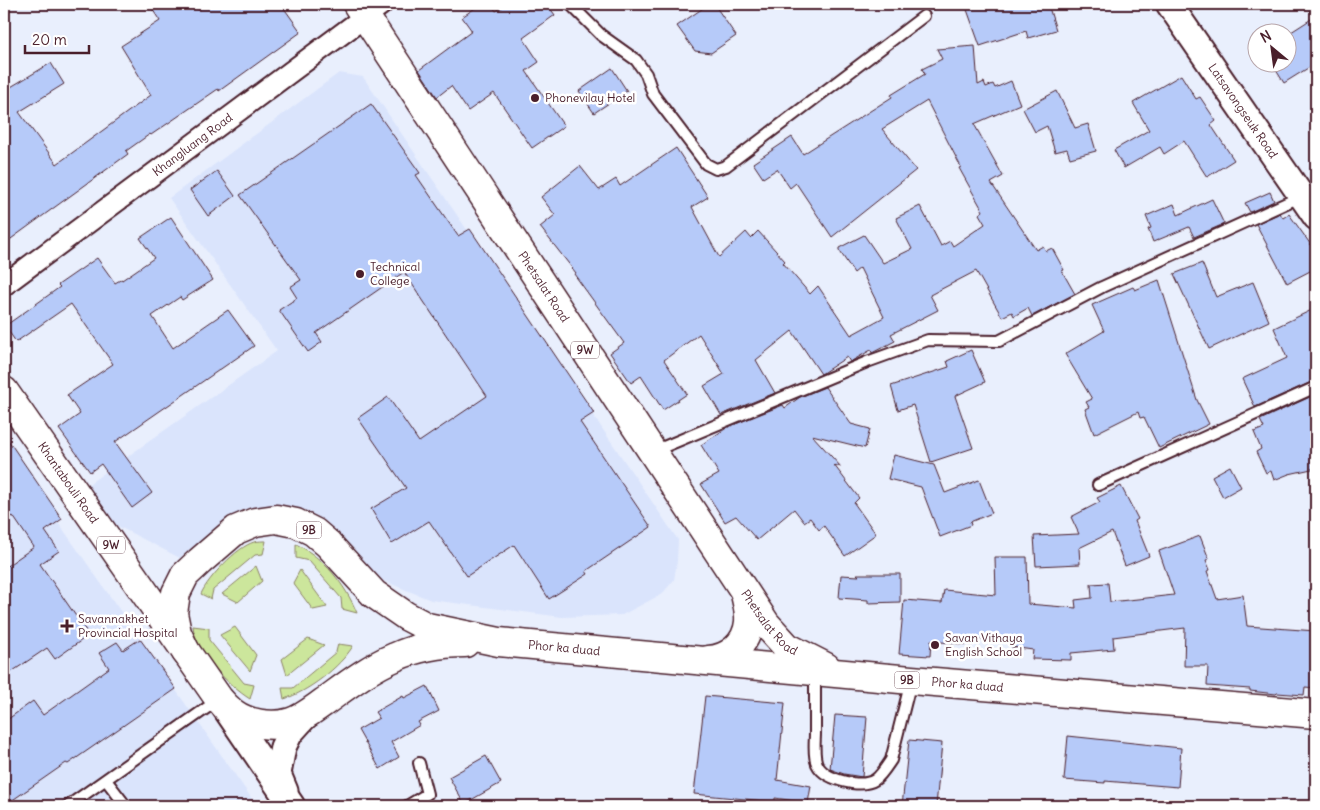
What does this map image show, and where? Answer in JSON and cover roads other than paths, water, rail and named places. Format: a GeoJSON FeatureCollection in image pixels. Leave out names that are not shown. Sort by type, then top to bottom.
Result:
{"type":"FeatureCollection","features":[{"type":"Feature","properties":{"kind":"main road","name":"Phetsalat Road"},"geometry":{"type":"LineString","coordinates":[[368,8],[745,594],[766,624],[788,647],[825,672]]}},
{"type":"Feature","properties":{"kind":"main road","name":"Khantabouli Road"},"geometry":{"type":"LineString","coordinates":[[4,391],[219,699]]}},
{"type":"Feature","properties":{"kind":"main road","name":"9B"},"geometry":{"type":"LineString","coordinates":[[186,652],[177,633],[173,613],[176,593],[185,575],[236,530],[255,522],[276,519],[296,522],[314,532],[328,544],[374,594],[406,616],[427,627],[499,642]]}},
{"type":"Feature","properties":{"kind":"main road"},"geometry":{"type":"LineString","coordinates":[[700,660],[715,659],[728,655],[738,647],[746,636],[750,623],[745,594]]}},
{"type":"Feature","properties":{"kind":"main road","name":"9B"},"geometry":{"type":"LineString","coordinates":[[219,699],[233,713],[251,722],[271,725],[291,722],[360,677],[394,658],[419,648],[447,643],[499,642]]}},
{"type":"Feature","properties":{"kind":"main road","name":"Phor ka duad"},"geometry":{"type":"LineString","coordinates":[[499,642],[911,680],[1316,714]]}},
{"type":"Feature","properties":{"kind":"street","name":"Latsavongseuk Road"},"geometry":{"type":"LineString","coordinates":[[1170,4],[1316,217]]}},
{"type":"Feature","properties":{"kind":"street","name":"Khangluang Road"},"geometry":{"type":"LineString","coordinates":[[4,285],[368,8]]}},
{"type":"Feature","properties":{"kind":"street"},"geometry":{"type":"LineString","coordinates":[[219,699],[291,805]]}},
{"type":"Feature","properties":{"kind":"street"},"geometry":{"type":"LineString","coordinates":[[291,805],[278,774],[280,760],[283,746],[290,733],[309,712]]}},
{"type":"Feature","properties":{"kind":"lane"},"geometry":{"type":"LineString","coordinates":[[570,4],[601,35],[636,60],[646,74],[653,94],[691,146],[706,164],[716,168],[726,166],[924,16]]}},
{"type":"Feature","properties":{"kind":"lane"},"geometry":{"type":"LineString","coordinates":[[653,452],[867,362],[928,340],[999,340],[1102,287],[1302,196]]}},
{"type":"Feature","properties":{"kind":"lane"},"geometry":{"type":"LineString","coordinates":[[1098,485],[1316,386]]}},
{"type":"Feature","properties":{"kind":"lane"},"geometry":{"type":"LineString","coordinates":[[825,672],[815,750],[817,764],[825,774],[839,781],[866,785],[875,781],[891,760],[911,680]]}},
{"type":"Feature","properties":{"kind":"lane"},"geometry":{"type":"LineString","coordinates":[[68,806],[219,699]]}},
{"type":"Feature","properties":{"kind":"lane"},"geometry":{"type":"LineString","coordinates":[[408,806],[427,794],[419,763]]}},
{"type":"Feature","properties":{"kind":"lane"},"geometry":{"type":"LineString","coordinates":[[106,780],[126,806]]}},
{"type":"Feature","properties":{"kind":"place","name":"Phonevilay Hotel"},"geometry":{"type":"Point","coordinates":[535,98]}},
{"type":"Feature","properties":{"kind":"place","name":"Technical College"},"geometry":{"type":"Point","coordinates":[360,274]}},
{"type":"Feature","properties":{"kind":"place","name":"Savannakhet Provincial Hospital"},"geometry":{"type":"Point","coordinates":[67,626]}},
{"type":"Feature","properties":{"kind":"place","name":"Savan Vithaya English School"},"geometry":{"type":"Point","coordinates":[935,645]}}]}
